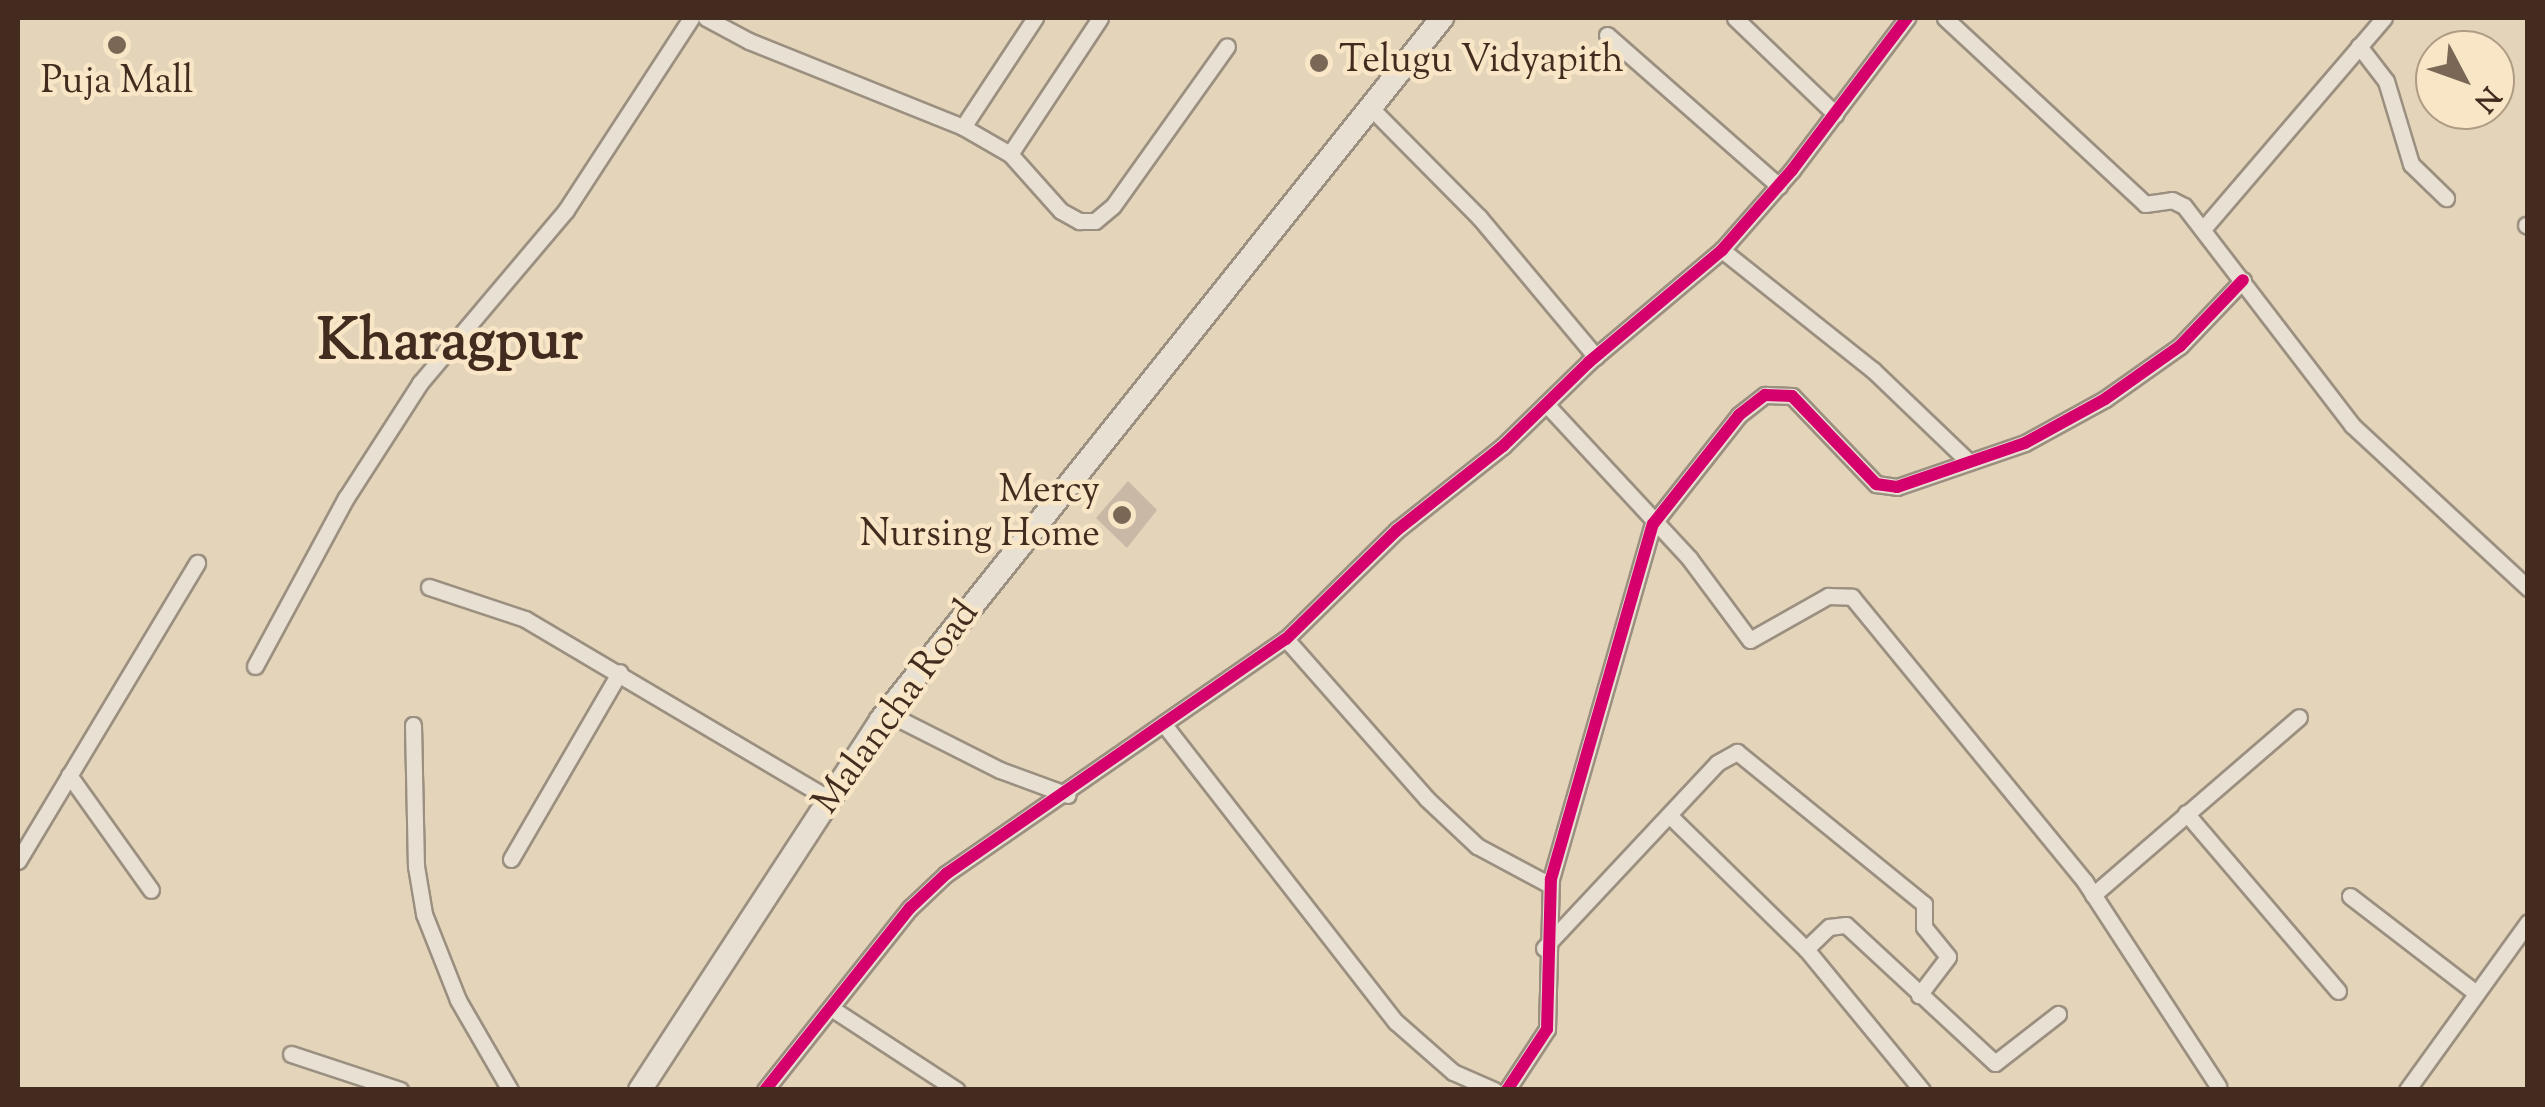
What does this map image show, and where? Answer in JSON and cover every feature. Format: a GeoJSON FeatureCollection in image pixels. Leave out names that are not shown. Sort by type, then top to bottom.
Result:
{"type":"FeatureCollection","features":[{"type":"Feature","properties":{"kind":"street"},"geometry":{"type":"LineString","coordinates":[[255,666],[346,498],[420,383],[566,210],[691,18]]}},
{"type":"Feature","properties":{"kind":"street"},"geometry":{"type":"LineString","coordinates":[[706,18],[749,41],[963,127],[1010,154],[1062,211],[1079,220],[1103,217],[1227,46]]}},
{"type":"Feature","properties":{"kind":"street"},"geometry":{"type":"LineString","coordinates":[[963,127],[1035,18]]}},
{"type":"Feature","properties":{"kind":"street"},"geometry":{"type":"LineString","coordinates":[[1010,154],[1100,18]]}},
{"type":"Feature","properties":{"kind":"street","name":"Malancha Road"},"geometry":{"type":"LineString","coordinates":[[640,1090],[887,712],[1442,18]]}},
{"type":"Feature","properties":{"kind":"street"},"geometry":{"type":"LineString","coordinates":[[1735,18],[1836,114]]}},
{"type":"Feature","properties":{"kind":"street"},"geometry":{"type":"LineString","coordinates":[[764,1090],[937,882],[1166,727],[1286,639],[1397,530],[1722,250],[1779,186],[1906,18]]}},
{"type":"Feature","properties":{"kind":"street"},"geometry":{"type":"LineString","coordinates":[[1946,18],[2145,204],[2178,202],[2243,280],[2352,424],[2528,588]]}},
{"type":"Feature","properties":{"kind":"street"},"geometry":{"type":"LineString","coordinates":[[2203,229],[2384,18]]}},
{"type":"Feature","properties":{"kind":"street"},"geometry":{"type":"LineString","coordinates":[[1607,34],[1779,186]]}},
{"type":"Feature","properties":{"kind":"street"},"geometry":{"type":"LineString","coordinates":[[2359,46],[2386,81],[2411,164],[2446,198]]}},
{"type":"Feature","properties":{"kind":"street"},"geometry":{"type":"LineString","coordinates":[[1370,107],[1479,218],[1596,356]]}},
{"type":"Feature","properties":{"kind":"street"},"geometry":{"type":"LineString","coordinates":[[1722,250],[1873,370],[1969,462]]}},
{"type":"Feature","properties":{"kind":"street"},"geometry":{"type":"LineString","coordinates":[[1507,1090],[1548,1028],[1544,948],[1550,885],[1654,524],[1682,480],[1765,395],[1792,396],[1876,484],[1897,487],[2025,443],[2144,374],[2243,280]]}},
{"type":"Feature","properties":{"kind":"street"},"geometry":{"type":"LineString","coordinates":[[1546,404],[1688,558],[1750,640],[1828,596],[1852,597],[2093,895],[2218,1086]]}},
{"type":"Feature","properties":{"kind":"street"},"geometry":{"type":"LineString","coordinates":[[18,861],[197,564]]}},
{"type":"Feature","properties":{"kind":"street"},"geometry":{"type":"LineString","coordinates":[[428,587],[524,619],[620,672],[829,799]]}},
{"type":"Feature","properties":{"kind":"street"},"geometry":{"type":"LineString","coordinates":[[1286,639],[1464,834],[1496,860],[1550,885]]}},
{"type":"Feature","properties":{"kind":"street"},"geometry":{"type":"LineString","coordinates":[[511,860],[620,672]]}},
{"type":"Feature","properties":{"kind":"street"},"geometry":{"type":"LineString","coordinates":[[887,712],[1000,770],[1068,794]]}},
{"type":"Feature","properties":{"kind":"street"},"geometry":{"type":"LineString","coordinates":[[2093,895],[2299,717]]}},
{"type":"Feature","properties":{"kind":"street"},"geometry":{"type":"LineString","coordinates":[[413,725],[416,866],[424,914],[458,1000],[510,1090]]}},
{"type":"Feature","properties":{"kind":"street"},"geometry":{"type":"LineString","coordinates":[[1166,727],[1396,1022],[1452,1072],[1494,1090]]}},
{"type":"Feature","properties":{"kind":"street"},"geometry":{"type":"LineString","coordinates":[[1544,948],[1727,755],[1748,758],[1924,904],[1924,927],[1948,958],[1918,995]]}},
{"type":"Feature","properties":{"kind":"street"},"geometry":{"type":"LineString","coordinates":[[69,775],[151,890]]}},
{"type":"Feature","properties":{"kind":"street"},"geometry":{"type":"LineString","coordinates":[[2186,814],[2338,991]]}},
{"type":"Feature","properties":{"kind":"street"},"geometry":{"type":"LineString","coordinates":[[1669,816],[1806,949],[1922,1090]]}},
{"type":"Feature","properties":{"kind":"street"},"geometry":{"type":"LineString","coordinates":[[2350,896],[2476,992]]}},
{"type":"Feature","properties":{"kind":"street"},"geometry":{"type":"LineString","coordinates":[[2407,1090],[2528,922]]}},
{"type":"Feature","properties":{"kind":"street"},"geometry":{"type":"LineString","coordinates":[[1806,949],[1830,927],[1846,925],[1995,1063],[2058,1014]]}},
{"type":"Feature","properties":{"kind":"street"},"geometry":{"type":"LineString","coordinates":[[831,1008],[958,1090]]}},
{"type":"Feature","properties":{"kind":"street"},"geometry":{"type":"LineString","coordinates":[[291,1054],[400,1090]]}},
{"type":"Feature","properties":{"kind":"building"},"geometry":{"type":"Polygon","coordinates":[[[1128,481],[1157,510],[1127,548],[1096,518],[1128,481]]]}},
{"type":"Feature","properties":{"kind":"cycle path"},"geometry":{"type":"LineString","coordinates":[[765,1090],[910,908],[946,874],[1286,639],[1397,530],[1503,446],[1589,362],[1722,250],[1792,170],[1907,18]]}},
{"type":"Feature","properties":{"kind":"cycle path"},"geometry":{"type":"LineString","coordinates":[[1507,1090],[1547,1029],[1551,879],[1653,524],[1739,415],[1765,395],[1792,396],[1876,484],[1897,487],[2025,443],[2105,399],[2180,346],[2243,280]]}},
{"type":"Feature","properties":{"kind":"place","name":"Puja Mall"},"geometry":{"type":"Point","coordinates":[117,45]}},
{"type":"Feature","properties":{"kind":"place","name":"Telugu Vidyapith"},"geometry":{"type":"Point","coordinates":[1319,63]}},
{"type":"Feature","properties":{"kind":"place","name":"Mercy Nursing Home"},"geometry":{"type":"Point","coordinates":[1122,515]}},
{"type":"Feature","properties":{"kind":"district","name":"Kharagpur"},"geometry":{"type":"Point","coordinates":[450,344]}}]}
